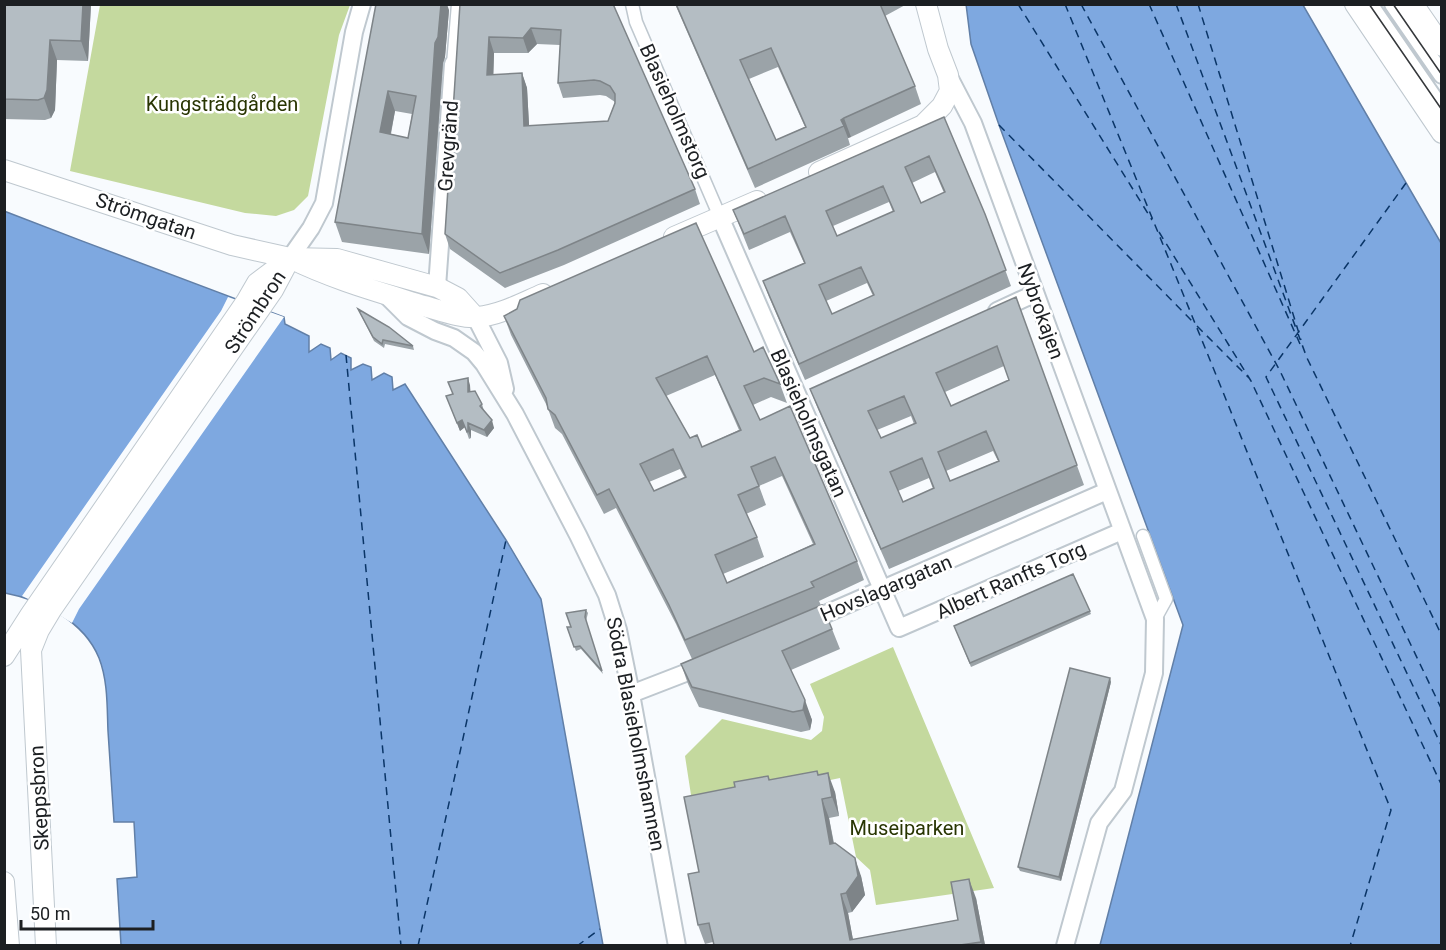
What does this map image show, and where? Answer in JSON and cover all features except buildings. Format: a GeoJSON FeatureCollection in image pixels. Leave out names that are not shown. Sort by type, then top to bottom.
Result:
{"type":"FeatureCollection","features":[{"type":"Feature","properties":{"kind":"street"},"geometry":{"type":"LineString","coordinates":[[290,258],[311,228],[324,203],[354,32],[362,4]]}},
{"type":"Feature","properties":{"kind":"street","name":"Grevgränd"},"geometry":{"type":"LineString","coordinates":[[437,287],[458,4]]}},
{"type":"Feature","properties":{"kind":"street","name":"Blasieholmstorg"},"geometry":{"type":"LineString","coordinates":[[632,4],[636,22],[720,217]]}},
{"type":"Feature","properties":{"kind":"street","name":"Nybrokajen"},"geometry":{"type":"LineString","coordinates":[[926,4],[938,49],[948,75],[973,123],[1155,619],[1154,673],[1124,791],[1099,823],[1065,945]]}},
{"type":"Feature","properties":{"kind":"street"},"geometry":{"type":"LineString","coordinates":[[1355,4],[1442,133]]}},
{"type":"Feature","properties":{"kind":"street"},"geometry":{"type":"LineString","coordinates":[[1369,4],[1442,110]]}},
{"type":"Feature","properties":{"kind":"street"},"geometry":{"type":"LineString","coordinates":[[1393,4],[1442,75]]}},
{"type":"Feature","properties":{"kind":"street"},"geometry":{"type":"LineString","coordinates":[[1413,4],[1441,45]]}},
{"type":"Feature","properties":{"kind":"street"},"geometry":{"type":"LineString","coordinates":[[806,178],[923,125],[937,112],[950,91],[948,75]]}},
{"type":"Feature","properties":{"kind":"street","name":"Strömgatan"},"geometry":{"type":"LineString","coordinates":[[4,170],[232,245],[290,258]]}},
{"type":"Feature","properties":{"kind":"street"},"geometry":{"type":"LineString","coordinates":[[662,243],[774,193]]}},
{"type":"Feature","properties":{"kind":"street","name":"Blasieholmsgatan"},"geometry":{"type":"LineString","coordinates":[[720,217],[738,261],[804,397],[899,628]]}},
{"type":"Feature","properties":{"kind":"street","name":"Södra Blasieholmshamnen"},"geometry":{"type":"LineString","coordinates":[[290,258],[337,259],[437,287],[458,298],[476,318],[499,363],[508,401]]}},
{"type":"Feature","properties":{"kind":"street","name":"Södra Blasieholmshamnen"},"geometry":{"type":"LineString","coordinates":[[290,258],[315,271],[385,294],[476,318]]}},
{"type":"Feature","properties":{"kind":"street","name":"Strömbron"},"geometry":{"type":"LineString","coordinates":[[39,630],[45,607],[253,305],[273,290],[290,258]]}},
{"type":"Feature","properties":{"kind":"street"},"geometry":{"type":"LineString","coordinates":[[476,318],[499,313],[564,285]]}},
{"type":"Feature","properties":{"kind":"street","name":"Södra Blasieholmshamnen"},"geometry":{"type":"LineString","coordinates":[[385,294],[408,317],[467,346],[484,364],[508,401],[607,595],[618,630],[631,694],[677,945]]}},
{"type":"Feature","properties":{"kind":"street"},"geometry":{"type":"LineString","coordinates":[[978,320],[1034,294]]}},
{"type":"Feature","properties":{"kind":"street","name":"Hovslagargatan"},"geometry":{"type":"LineString","coordinates":[[790,630],[1107,492]]}},
{"type":"Feature","properties":{"kind":"street","name":"Albert Ranfts Torg"},"geometry":{"type":"LineString","coordinates":[[899,628],[1122,531]]}},
{"type":"Feature","properties":{"kind":"street","name":"Nybrokajen"},"geometry":{"type":"LineString","coordinates":[[1143,536],[1166,599],[1155,619]]}},
{"type":"Feature","properties":{"kind":"street"},"geometry":{"type":"LineString","coordinates":[[4,656],[10,634],[45,607]]}},
{"type":"Feature","properties":{"kind":"street","name":"Skeppsbron"},"geometry":{"type":"LineString","coordinates":[[39,630],[31,650],[46,945]]}},
{"type":"Feature","properties":{"kind":"street"},"geometry":{"type":"LineString","coordinates":[[4,665],[14,662],[31,650],[10,634]]}},
{"type":"Feature","properties":{"kind":"street"},"geometry":{"type":"LineString","coordinates":[[631,694],[717,661]]}},
{"type":"Feature","properties":{"kind":"street"},"geometry":{"type":"LineString","coordinates":[[4,882],[9,945]]}},
{"type":"Feature","properties":{"kind":"green space","name":"Kungsträdgården"},"geometry":{"type":"Polygon","coordinates":[[[100,5],[350,5],[339,35],[308,196],[294,210],[276,216],[245,213],[70,171],[100,5]]]}},
{"type":"Feature","properties":{"kind":"green space","name":"Museiparken"},"geometry":{"type":"Polygon","coordinates":[[[893,647],[994,888],[876,905],[870,870],[856,857],[840,778],[693,808],[685,756],[722,719],[811,740],[822,731],[824,717],[810,684],[893,647]]]}},
{"type":"Feature","properties":{"kind":"water"},"geometry":{"type":"Polygon","coordinates":[[[966,4],[1303,5],[1441,243],[1441,945],[1100,945],[1183,625],[999,125],[971,44],[966,4]]]}},
{"type":"Feature","properties":{"kind":"water"},"geometry":{"type":"Polygon","coordinates":[[[4,211],[284,317],[285,324],[309,336],[309,352],[321,344],[330,348],[331,360],[341,353],[351,358],[351,370],[363,364],[371,367],[372,380],[384,373],[392,377],[393,390],[405,384],[506,540],[541,599],[603,945],[121,945],[117,879],[137,877],[134,822],[114,822],[106,694],[102,667],[92,645],[72,623],[47,607],[5,593],[4,211]]]}},
{"type":"Feature","properties":{"kind":"pier"},"geometry":{"type":"Polygon","coordinates":[[[228,297],[284,317],[79,609],[72,623],[22,596],[221,311],[228,297]]]}},
{"type":"Feature","properties":{"kind":"ferry route"},"geometry":{"type":"LineString","coordinates":[[1018,4],[1152,220]]}},
{"type":"Feature","properties":{"kind":"ferry route"},"geometry":{"type":"LineString","coordinates":[[1065,4],[1391,810],[1350,946]]}},
{"type":"Feature","properties":{"kind":"ferry route"},"geometry":{"type":"LineString","coordinates":[[1081,4],[1280,371],[1442,710]]}},
{"type":"Feature","properties":{"kind":"ferry route"},"geometry":{"type":"LineString","coordinates":[[1149,4],[1300,344]]}},
{"type":"Feature","properties":{"kind":"ferry route"},"geometry":{"type":"LineString","coordinates":[[1176,4],[1307,358],[1442,636]]}},
{"type":"Feature","properties":{"kind":"ferry route"},"geometry":{"type":"LineString","coordinates":[[1198,4],[1301,340]]}},
{"type":"Feature","properties":{"kind":"ferry route"},"geometry":{"type":"LineString","coordinates":[[999,125],[1194,323]]}},
{"type":"Feature","properties":{"kind":"ferry route"},"geometry":{"type":"LineString","coordinates":[[1406,183],[1266,377],[1442,747]]}},
{"type":"Feature","properties":{"kind":"ferry route"},"geometry":{"type":"LineString","coordinates":[[1159,232],[1251,381],[1442,786]]}},
{"type":"Feature","properties":{"kind":"ferry route"},"geometry":{"type":"LineString","coordinates":[[1197,326],[1249,378]]}},
{"type":"Feature","properties":{"kind":"ferry route"},"geometry":{"type":"LineString","coordinates":[[346,355],[401,946]]}},
{"type":"Feature","properties":{"kind":"ferry route"},"geometry":{"type":"LineString","coordinates":[[418,946],[506,540]]}},
{"type":"Feature","properties":{"kind":"ferry route"},"geometry":{"type":"LineString","coordinates":[[577,946],[600,929]]}},
{"type":"Feature","properties":{"kind":"tram line"},"geometry":{"type":"LineString","coordinates":[[1369,4],[1442,110]]}},
{"type":"Feature","properties":{"kind":"tram line"},"geometry":{"type":"LineString","coordinates":[[1393,4],[1442,75]]}}]}
